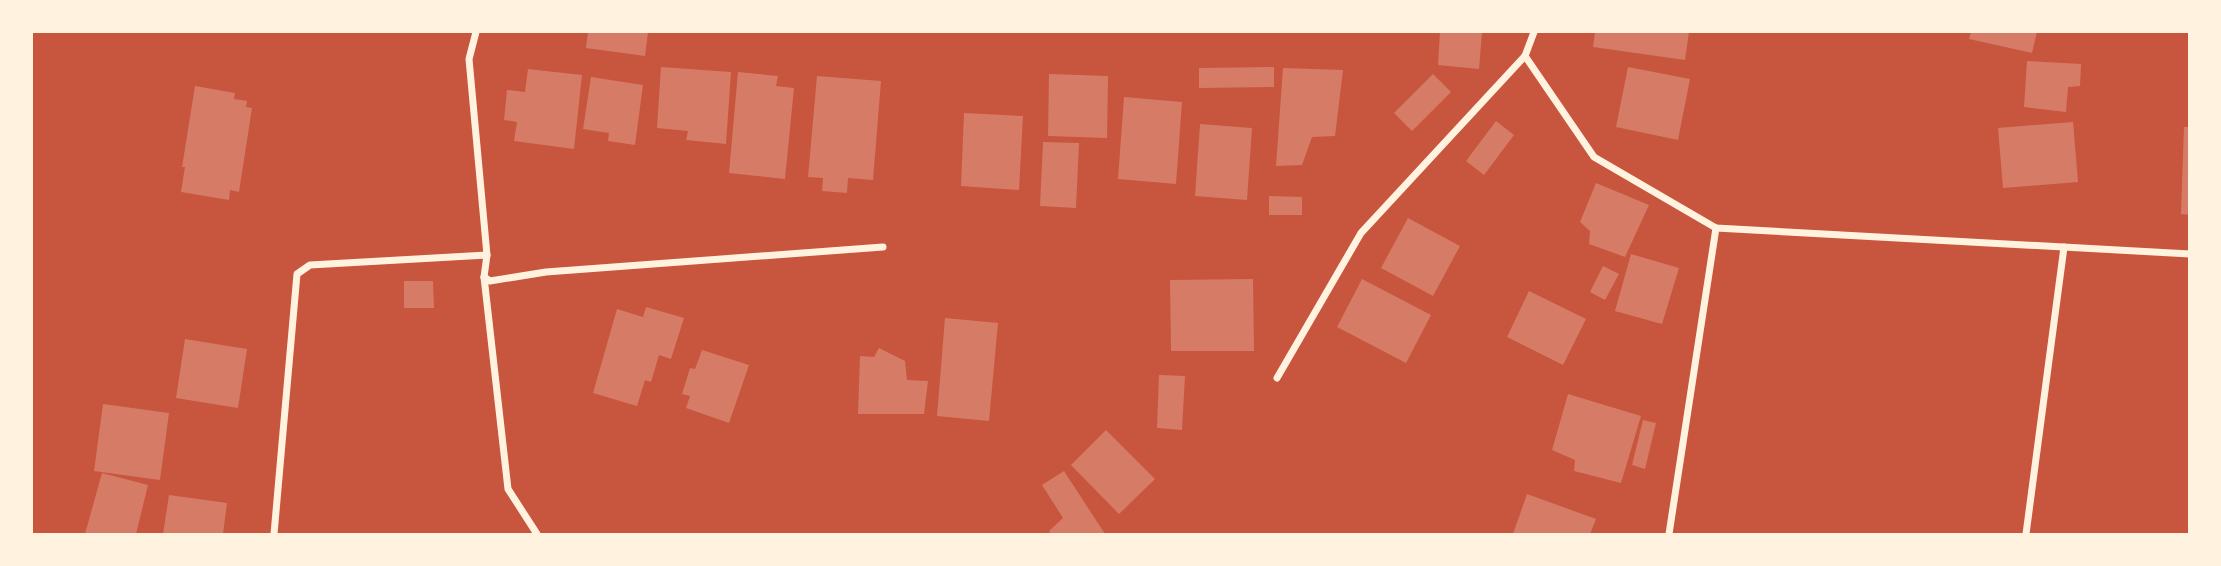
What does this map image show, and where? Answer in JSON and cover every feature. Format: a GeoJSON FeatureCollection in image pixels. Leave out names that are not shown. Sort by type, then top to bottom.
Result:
{"type":"FeatureCollection","features":[{"type":"Feature","properties":{"kind":"street"},"geometry":{"type":"LineString","coordinates":[[476,32],[469,59],[487,255],[484,277],[508,489],[537,534]]}},
{"type":"Feature","properties":{"kind":"street"},"geometry":{"type":"LineString","coordinates":[[1277,378],[1361,233],[1525,56],[1534,32]]}},
{"type":"Feature","properties":{"kind":"street"},"geometry":{"type":"LineString","coordinates":[[1525,56],[1594,157],[1716,228],[2189,254]]}},
{"type":"Feature","properties":{"kind":"street"},"geometry":{"type":"LineString","coordinates":[[1669,534],[1716,228]]}},
{"type":"Feature","properties":{"kind":"street"},"geometry":{"type":"LineString","coordinates":[[484,277],[489,281],[546,272],[883,247]]}},
{"type":"Feature","properties":{"kind":"street"},"geometry":{"type":"LineString","coordinates":[[2026,534],[2064,247]]}},
{"type":"Feature","properties":{"kind":"street"},"geometry":{"type":"LineString","coordinates":[[274,534],[297,274],[310,265],[487,255]]}},
{"type":"Feature","properties":{"kind":"building"},"geometry":{"type":"Polygon","coordinates":[[[588,32],[648,32],[645,56],[586,48],[588,32]]]}},
{"type":"Feature","properties":{"kind":"building"},"geometry":{"type":"Polygon","coordinates":[[[1440,32],[1482,32],[1479,69],[1438,65],[1440,32]]]}},
{"type":"Feature","properties":{"kind":"building"},"geometry":{"type":"Polygon","coordinates":[[[1595,32],[1689,32],[1685,60],[1593,47],[1595,32]]]}},
{"type":"Feature","properties":{"kind":"building"},"geometry":{"type":"Polygon","coordinates":[[[1971,32],[2037,32],[2032,53],[1969,39],[1971,32]]]}},
{"type":"Feature","properties":{"kind":"building"},"geometry":{"type":"Polygon","coordinates":[[[2027,61],[2081,64],[2080,86],[2068,87],[2066,112],[2024,107],[2027,61]]]}},
{"type":"Feature","properties":{"kind":"building"},"geometry":{"type":"Polygon","coordinates":[[[661,67],[731,72],[726,144],[686,140],[688,131],[657,128],[661,67]]]}},
{"type":"Feature","properties":{"kind":"building"},"geometry":{"type":"Polygon","coordinates":[[[1274,67],[1274,87],[1199,88],[1199,68],[1274,67]]]}},
{"type":"Feature","properties":{"kind":"building"},"geometry":{"type":"Polygon","coordinates":[[[1628,67],[1690,79],[1678,140],[1616,127],[1628,67]]]}},
{"type":"Feature","properties":{"kind":"building"},"geometry":{"type":"Polygon","coordinates":[[[1283,68],[1343,70],[1335,136],[1312,137],[1302,165],[1276,166],[1283,68]]]}},
{"type":"Feature","properties":{"kind":"building"},"geometry":{"type":"Polygon","coordinates":[[[528,69],[582,75],[574,149],[514,141],[517,122],[504,120],[507,90],[525,92],[528,69]]]}},
{"type":"Feature","properties":{"kind":"building"},"geometry":{"type":"Polygon","coordinates":[[[738,72],[778,76],[776,86],[794,88],[785,179],[729,173],[738,72]]]}},
{"type":"Feature","properties":{"kind":"building"},"geometry":{"type":"Polygon","coordinates":[[[1049,74],[1108,76],[1107,138],[1048,136],[1049,74]]]}},
{"type":"Feature","properties":{"kind":"building"},"geometry":{"type":"Polygon","coordinates":[[[1433,74],[1451,92],[1412,131],[1394,113],[1433,74]]]}},
{"type":"Feature","properties":{"kind":"building"},"geometry":{"type":"Polygon","coordinates":[[[817,76],[881,81],[873,180],[848,178],[847,193],[822,191],[823,178],[808,177],[817,76]]]}},
{"type":"Feature","properties":{"kind":"building"},"geometry":{"type":"Polygon","coordinates":[[[591,77],[643,85],[635,145],[608,141],[609,133],[583,129],[591,77]]]}},
{"type":"Feature","properties":{"kind":"building"},"geometry":{"type":"Polygon","coordinates":[[[195,86],[235,93],[234,99],[247,101],[246,107],[252,108],[239,192],[230,190],[229,200],[181,192],[185,167],[182,167],[195,86]]]}},
{"type":"Feature","properties":{"kind":"building"},"geometry":{"type":"Polygon","coordinates":[[[1124,97],[1182,102],[1176,184],[1118,179],[1124,97]]]}},
{"type":"Feature","properties":{"kind":"building"},"geometry":{"type":"Polygon","coordinates":[[[964,113],[1023,116],[1019,190],[961,186],[964,113]]]}},
{"type":"Feature","properties":{"kind":"building"},"geometry":{"type":"Polygon","coordinates":[[[1496,121],[1514,135],[1484,175],[1466,161],[1496,121]]]}},
{"type":"Feature","properties":{"kind":"building"},"geometry":{"type":"Polygon","coordinates":[[[2073,122],[2078,182],[2003,188],[1998,128],[2073,122]]]}},
{"type":"Feature","properties":{"kind":"building"},"geometry":{"type":"Polygon","coordinates":[[[1200,124],[1252,128],[1247,200],[1195,196],[1200,124]]]}},
{"type":"Feature","properties":{"kind":"building"},"geometry":{"type":"Polygon","coordinates":[[[2184,127],[2190,127],[2190,215],[2181,214],[2184,127]]]}},
{"type":"Feature","properties":{"kind":"building"},"geometry":{"type":"Polygon","coordinates":[[[1043,142],[1079,143],[1076,208],[1040,206],[1043,142]]]}},
{"type":"Feature","properties":{"kind":"building"},"geometry":{"type":"Polygon","coordinates":[[[1596,183],[1649,205],[1625,257],[1589,244],[1590,231],[1580,222],[1596,183]]]}},
{"type":"Feature","properties":{"kind":"building"},"geometry":{"type":"Polygon","coordinates":[[[1269,196],[1302,197],[1302,215],[1269,215],[1269,196]]]}},
{"type":"Feature","properties":{"kind":"building"},"geometry":{"type":"Polygon","coordinates":[[[1408,218],[1460,246],[1433,296],[1381,268],[1408,218]]]}},
{"type":"Feature","properties":{"kind":"building"},"geometry":{"type":"Polygon","coordinates":[[[1631,254],[1679,268],[1662,324],[1615,311],[1631,254]]]}},
{"type":"Feature","properties":{"kind":"building"},"geometry":{"type":"Polygon","coordinates":[[[1603,266],[1619,274],[1605,300],[1590,292],[1603,266]]]}},
{"type":"Feature","properties":{"kind":"building"},"geometry":{"type":"Polygon","coordinates":[[[1253,279],[1254,351],[1171,351],[1170,280],[1253,279]]]}},
{"type":"Feature","properties":{"kind":"building"},"geometry":{"type":"Polygon","coordinates":[[[1362,279],[1431,315],[1406,363],[1337,327],[1362,279]]]}},
{"type":"Feature","properties":{"kind":"building"},"geometry":{"type":"Polygon","coordinates":[[[404,281],[433,281],[434,308],[404,308],[404,281]]]}},
{"type":"Feature","properties":{"kind":"building"},"geometry":{"type":"Polygon","coordinates":[[[1529,291],[1586,319],[1563,365],[1507,337],[1529,291]]]}},
{"type":"Feature","properties":{"kind":"building"},"geometry":{"type":"Polygon","coordinates":[[[646,307],[684,318],[671,359],[659,355],[651,382],[645,380],[637,406],[593,393],[617,309],[643,317],[646,307]]]}},
{"type":"Feature","properties":{"kind":"building"},"geometry":{"type":"Polygon","coordinates":[[[945,318],[998,323],[989,421],[937,416],[945,318]]]}},
{"type":"Feature","properties":{"kind":"building"},"geometry":{"type":"Polygon","coordinates":[[[185,339],[247,349],[238,408],[176,398],[185,339]]]}},
{"type":"Feature","properties":{"kind":"building"},"geometry":{"type":"Polygon","coordinates":[[[879,348],[905,361],[907,380],[928,381],[924,414],[858,414],[860,356],[874,357],[879,348]]]}},
{"type":"Feature","properties":{"kind":"building"},"geometry":{"type":"Polygon","coordinates":[[[702,350],[749,365],[729,423],[686,408],[690,396],[682,394],[690,368],[695,369],[702,350]]]}},
{"type":"Feature","properties":{"kind":"building"},"geometry":{"type":"Polygon","coordinates":[[[1159,375],[1185,376],[1182,430],[1157,428],[1159,375]]]}},
{"type":"Feature","properties":{"kind":"building"},"geometry":{"type":"Polygon","coordinates":[[[1568,394],[1641,416],[1621,483],[1574,471],[1575,460],[1552,450],[1568,394]]]}},
{"type":"Feature","properties":{"kind":"building"},"geometry":{"type":"Polygon","coordinates":[[[103,404],[169,413],[160,480],[94,471],[103,404]]]}},
{"type":"Feature","properties":{"kind":"building"},"geometry":{"type":"Polygon","coordinates":[[[1643,420],[1656,423],[1645,469],[1632,465],[1643,420]]]}},
{"type":"Feature","properties":{"kind":"building"},"geometry":{"type":"Polygon","coordinates":[[[1106,430],[1155,479],[1119,514],[1071,465],[1106,430]]]}},
{"type":"Feature","properties":{"kind":"building"},"geometry":{"type":"Polygon","coordinates":[[[1064,471],[1105,534],[1051,534],[1049,531],[1063,518],[1042,485],[1064,471]]]}},
{"type":"Feature","properties":{"kind":"building"},"geometry":{"type":"Polygon","coordinates":[[[102,473],[148,485],[136,534],[85,534],[102,473]]]}},
{"type":"Feature","properties":{"kind":"building"},"geometry":{"type":"Polygon","coordinates":[[[1527,494],[1596,519],[1590,534],[1513,534],[1527,494]]]}},
{"type":"Feature","properties":{"kind":"building"},"geometry":{"type":"Polygon","coordinates":[[[169,495],[227,503],[223,534],[163,534],[169,495]]]}}]}
